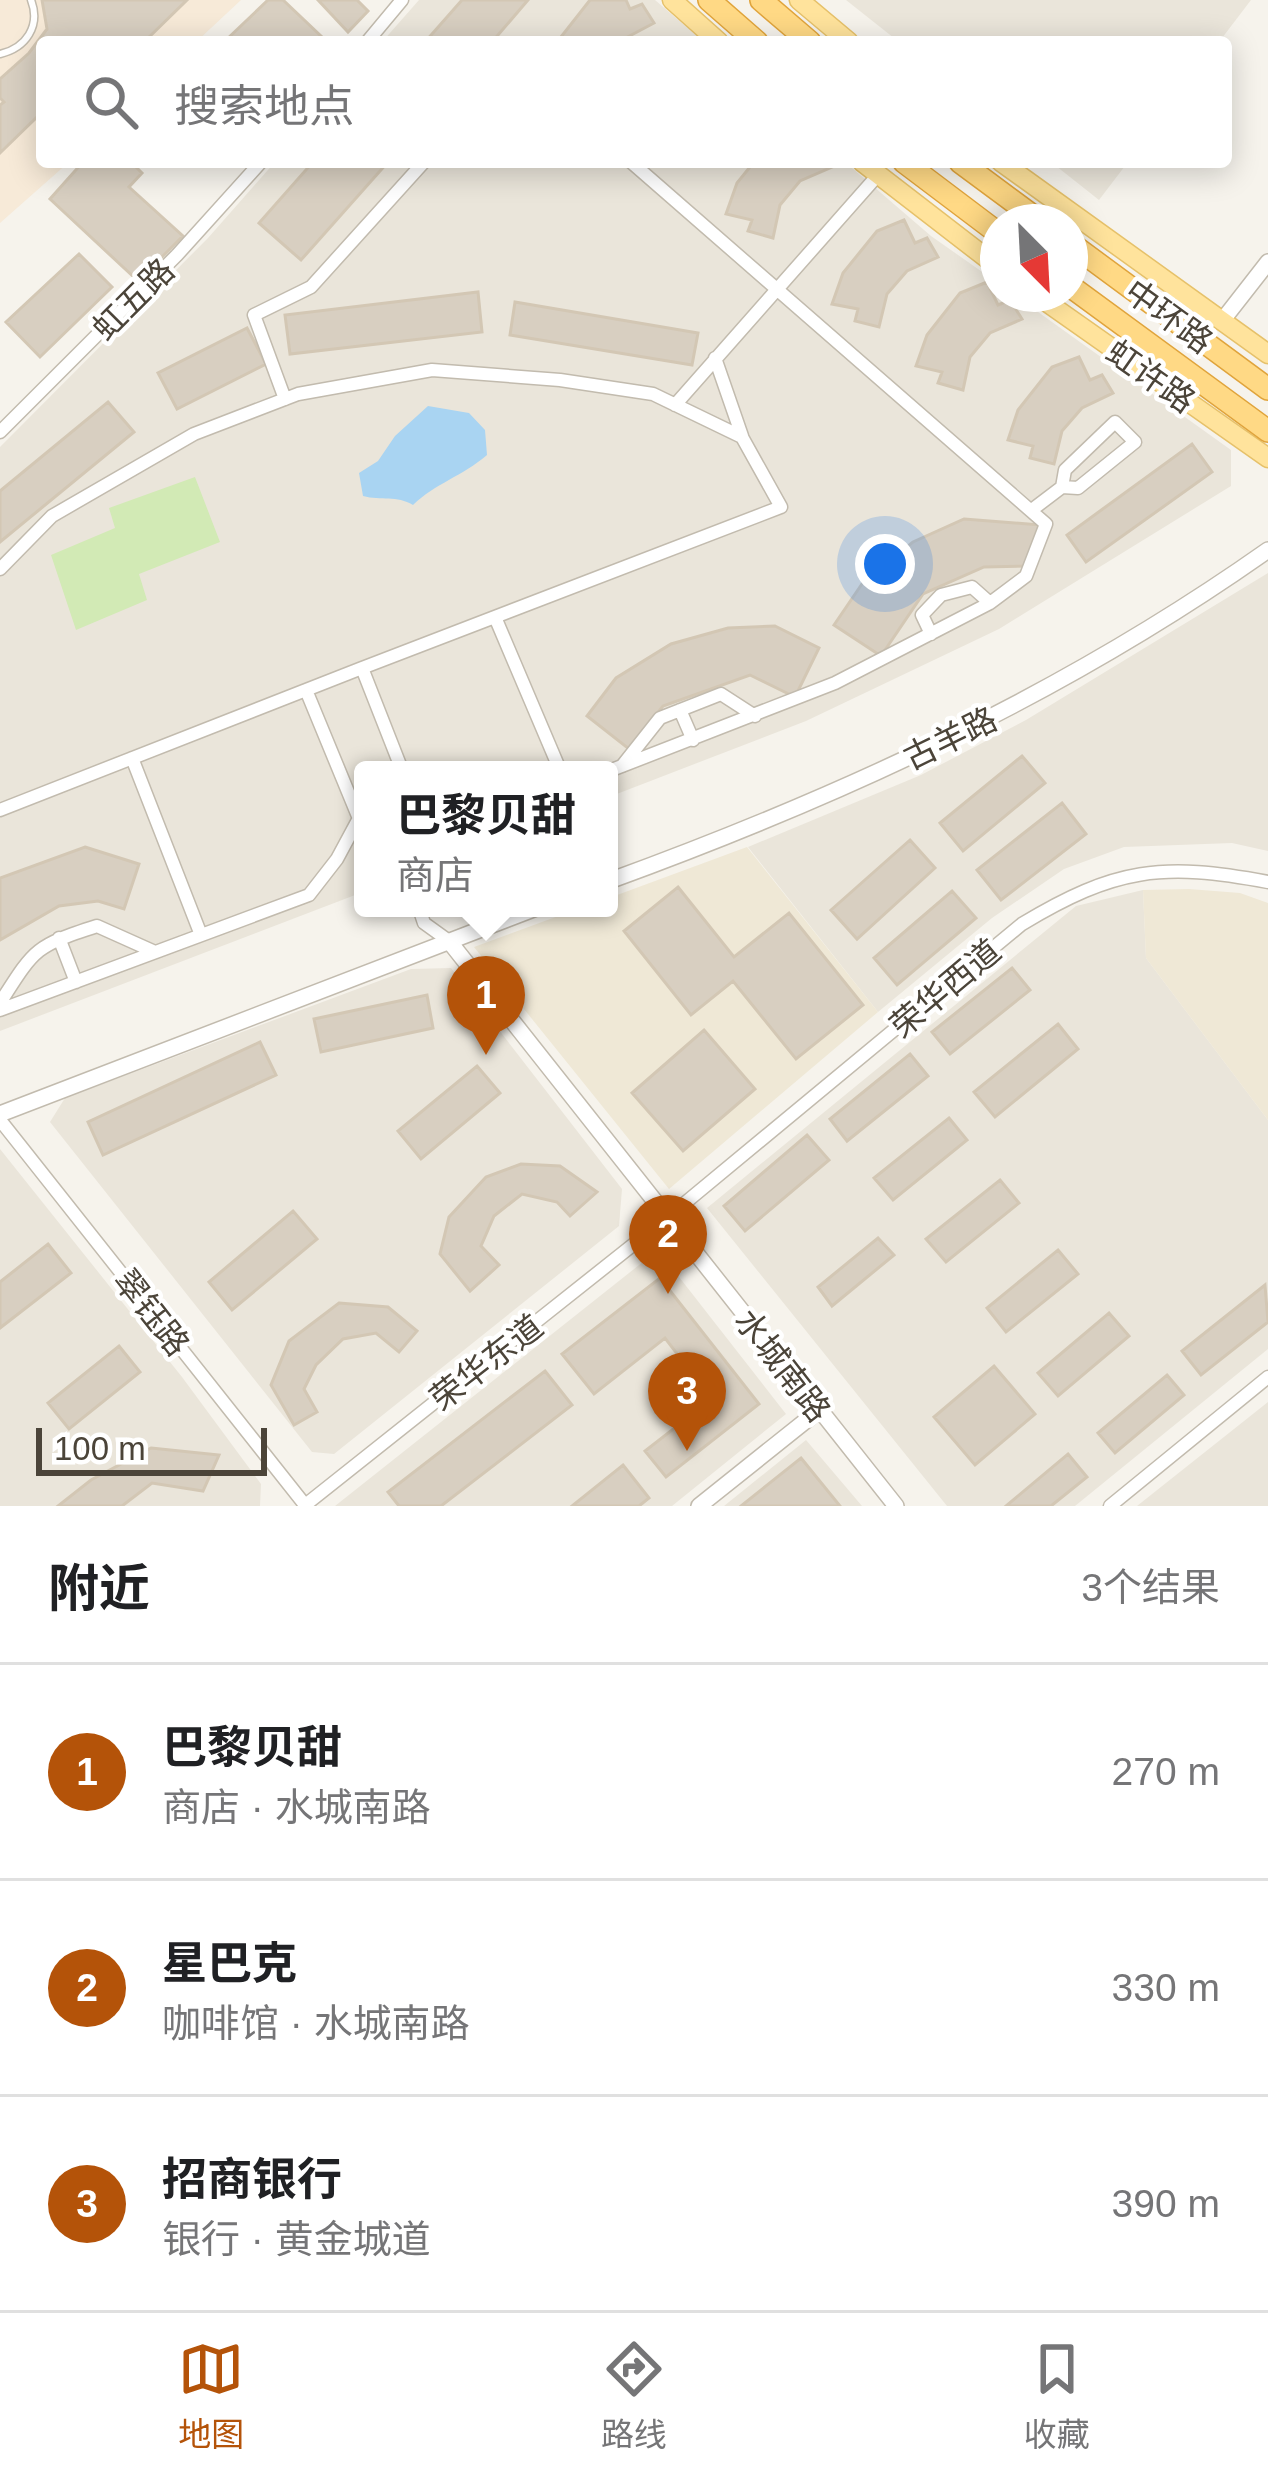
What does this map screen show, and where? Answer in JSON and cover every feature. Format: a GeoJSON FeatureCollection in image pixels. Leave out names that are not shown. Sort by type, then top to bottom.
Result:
{"type":"FeatureCollection","features":[{"type":"Feature","properties":{"kind":"highway"},"geometry":{"type":"LineString","coordinates":[[709,0],[750,36]]}},
{"type":"Feature","properties":{"kind":"highway"},"geometry":{"type":"LineString","coordinates":[[761,0],[803,36]]}},
{"type":"Feature","properties":{"kind":"highway"},"geometry":{"type":"LineString","coordinates":[[912,168],[980,219]]}},
{"type":"Feature","properties":{"kind":"highway"},"geometry":{"type":"LineString","coordinates":[[968,168],[1017,204]]}},
{"type":"Feature","properties":{"kind":"highway","name":"中环路"},"geometry":{"type":"LineString","coordinates":[[1088,256],[1268,389]]}},
{"type":"Feature","properties":{"kind":"highway","name":"中环路"},"geometry":{"type":"LineString","coordinates":[[1088,299],[1268,431]]}},
{"type":"Feature","properties":{"kind":"main road"},"geometry":{"type":"LineString","coordinates":[[672,0],[711,36]]}},
{"type":"Feature","properties":{"kind":"main road"},"geometry":{"type":"LineString","coordinates":[[800,0],[842,36]]}},
{"type":"Feature","properties":{"kind":"main road"},"geometry":{"type":"LineString","coordinates":[[870,168],[980,252]]}},
{"type":"Feature","properties":{"kind":"main road"},"geometry":{"type":"LineString","coordinates":[[1009,168],[1268,354]]}},
{"type":"Feature","properties":{"kind":"main road","name":"虹许路"},"geometry":{"type":"LineString","coordinates":[[1061,312],[1268,458]]}},
{"type":"Feature","properties":{"kind":"street"},"geometry":{"type":"LineString","coordinates":[[372,36],[402,0]]}},
{"type":"Feature","properties":{"kind":"street","name":"虹五路"},"geometry":{"type":"LineString","coordinates":[[0,432],[177,255],[256,168]]}},
{"type":"Feature","properties":{"kind":"street"},"geometry":{"type":"LineString","coordinates":[[285,399],[254,315],[311,287],[419,168]]}},
{"type":"Feature","properties":{"kind":"street"},"geometry":{"type":"LineString","coordinates":[[618,768],[836,683],[990,604],[1026,576],[1046,524],[638,168]]}},
{"type":"Feature","properties":{"kind":"street"},"geometry":{"type":"LineString","coordinates":[[675,405],[870,168]]}},
{"type":"Feature","properties":{"kind":"street"},"geometry":{"type":"LineString","coordinates":[[1222,321],[1268,262]]}},
{"type":"Feature","properties":{"kind":"street"},"geometry":{"type":"LineString","coordinates":[[0,810],[781,507],[742,437],[715,358]]}},
{"type":"Feature","properties":{"kind":"street"},"geometry":{"type":"LineString","coordinates":[[0,569],[52,516],[194,434],[285,399],[432,370],[560,380],[653,394],[742,437]]}},
{"type":"Feature","properties":{"kind":"street"},"geometry":{"type":"LineString","coordinates":[[1033,509],[1061,487],[1065,470],[1115,422],[1136,442],[1078,488],[1061,487]]}},
{"type":"Feature","properties":{"kind":"street","name":"古羊路"},"geometry":{"type":"LineString","coordinates":[[618,878],[771,820],[939,745],[1110,652],[1268,550]]}},
{"type":"Feature","properties":{"kind":"street"},"geometry":{"type":"LineString","coordinates":[[931,634],[922,615],[941,595],[972,587],[990,604]]}},
{"type":"Feature","properties":{"kind":"street"},"geometry":{"type":"LineString","coordinates":[[941,595],[956,621]]}},
{"type":"Feature","properties":{"kind":"street"},"geometry":{"type":"LineString","coordinates":[[495,617],[556,761]]}},
{"type":"Feature","properties":{"kind":"street"},"geometry":{"type":"LineString","coordinates":[[362,668],[398,761]]}},
{"type":"Feature","properties":{"kind":"street"},"geometry":{"type":"LineString","coordinates":[[306,690],[354,806]]}},
{"type":"Feature","properties":{"kind":"street"},"geometry":{"type":"LineString","coordinates":[[618,766],[660,718],[722,694],[755,716]]}},
{"type":"Feature","properties":{"kind":"street"},"geometry":{"type":"LineString","coordinates":[[680,710],[693,740]]}},
{"type":"Feature","properties":{"kind":"street"},"geometry":{"type":"LineString","coordinates":[[132,758],[201,935]]}},
{"type":"Feature","properties":{"kind":"street"},"geometry":{"type":"LineString","coordinates":[[0,1007],[309,895],[354,831]]}},
{"type":"Feature","properties":{"kind":"street","name":"荣华西道"},"geometry":{"type":"LineString","coordinates":[[668,1217],[1022,924],[1078,891],[1142,872],[1207,870],[1268,882]]}},
{"type":"Feature","properties":{"kind":"street"},"geometry":{"type":"LineString","coordinates":[[422,917],[449,941]]}},
{"type":"Feature","properties":{"kind":"street"},"geometry":{"type":"LineString","coordinates":[[0,1117],[512,917]]}},
{"type":"Feature","properties":{"kind":"street"},"geometry":{"type":"LineString","coordinates":[[0,1007],[32,952],[58,938],[98,926],[155,952]]}},
{"type":"Feature","properties":{"kind":"street"},"geometry":{"type":"LineString","coordinates":[[58,938],[76,982]]}},
{"type":"Feature","properties":{"kind":"street","name":"水城南路"},"geometry":{"type":"LineString","coordinates":[[449,941],[896,1506]]}},
{"type":"Feature","properties":{"kind":"street","name":"翠钰路"},"geometry":{"type":"LineString","coordinates":[[0,1117],[304,1506]]}},
{"type":"Feature","properties":{"kind":"street","name":"荣华东道"},"geometry":{"type":"LineString","coordinates":[[304,1506],[668,1217]]}},
{"type":"Feature","properties":{"kind":"street"},"geometry":{"type":"LineString","coordinates":[[1110,1506],[1268,1378]]}},
{"type":"Feature","properties":{"kind":"street"},"geometry":{"type":"LineString","coordinates":[[699,1506],[818,1411]]}},
{"type":"Feature","properties":{"kind":"lane"},"geometry":{"type":"LineString","coordinates":[[0,54],[14,51],[31,34],[35,12],[31,0]]}},
{"type":"Feature","properties":{"kind":"shaded area"},"geometry":{"type":"Polygon","coordinates":[[[0,0],[241,0],[202,36],[36,36],[36,168],[62,168],[0,223],[0,0]]]}},
{"type":"Feature","properties":{"kind":"shaded area"},"geometry":{"type":"Polygon","coordinates":[[[419,0],[655,0],[697,36],[387,36],[419,0]]]}},
{"type":"Feature","properties":{"kind":"shaded area"},"geometry":{"type":"Polygon","coordinates":[[[846,0],[1251,0],[1224,36],[891,36],[846,0]]]}},
{"type":"Feature","properties":{"kind":"shaded area"},"geometry":{"type":"Polygon","coordinates":[[[270,168],[852,168],[931,236],[980,270],[980,312],[1038,312],[1231,450],[1231,486],[999,629],[806,721],[618,794],[618,761],[354,761],[354,895],[0,1031],[0,447],[208,238],[270,168]]]}},
{"type":"Feature","properties":{"kind":"shaded area"},"geometry":{"type":"Polygon","coordinates":[[[1059,168],[1123,168],[1099,200],[1059,168]]]}},
{"type":"Feature","properties":{"kind":"shaded area"},"geometry":{"type":"Polygon","coordinates":[[[1268,573],[1268,851],[1232,843],[1124,847],[1064,869],[992,918],[878,1012],[748,847],[921,775],[1026,720],[1268,573]]]}},
{"type":"Feature","properties":{"kind":"shaded area"},"geometry":{"type":"Polygon","coordinates":[[[747,847],[878,1012],[669,1189],[474,947],[556,917],[618,917],[618,895],[747,847]]]}},
{"type":"Feature","properties":{"kind":"shaded area"},"geometry":{"type":"Polygon","coordinates":[[[1143,890],[1146,958],[1268,1120],[1268,1349],[1075,1506],[947,1506],[707,1208],[1076,906],[1143,890]]]}},
{"type":"Feature","properties":{"kind":"shaded area"},"geometry":{"type":"Polygon","coordinates":[[[1143,890],[1240,893],[1268,903],[1268,1120],[1146,958],[1143,890]]]}},
{"type":"Feature","properties":{"kind":"shaded area"},"geometry":{"type":"Polygon","coordinates":[[[451,968],[622,1189],[619,1226],[334,1454],[312,1452],[50,1122],[65,1098],[411,969],[451,968]]]}},
{"type":"Feature","properties":{"kind":"shaded area"},"geometry":{"type":"Polygon","coordinates":[[[0,1149],[261,1484],[260,1506],[0,1506],[0,1149]]]}},
{"type":"Feature","properties":{"kind":"shaded area"},"geometry":{"type":"Polygon","coordinates":[[[658,1250],[786,1414],[672,1506],[335,1506],[658,1250]]]}},
{"type":"Feature","properties":{"kind":"shaded area"},"geometry":{"type":"Polygon","coordinates":[[[1268,1402],[1268,1506],[1137,1506],[1268,1402]]]}},
{"type":"Feature","properties":{"kind":"shaded area"},"geometry":{"type":"Polygon","coordinates":[[[806,1440],[862,1506],[724,1506],[806,1440]]]}},
{"type":"Feature","properties":{"kind":"green space"},"geometry":{"type":"Polygon","coordinates":[[[195,477],[220,542],[139,574],[147,600],[76,630],[51,555],[115,528],[109,508],[195,477]]]}},
{"type":"Feature","properties":{"kind":"water"},"geometry":{"type":"Polygon","coordinates":[[[428,406],[469,413],[485,430],[487,455],[413,505],[363,496],[359,473],[378,461],[395,436],[428,406]]]}},
{"type":"Feature","properties":{"kind":"building"},"geometry":{"type":"Polygon","coordinates":[[[42,0],[187,0],[150,36],[42,36],[47,29],[42,0]]]}},
{"type":"Feature","properties":{"kind":"building"},"geometry":{"type":"Polygon","coordinates":[[[268,0],[283,0],[321,36],[230,36],[268,0]]]}},
{"type":"Feature","properties":{"kind":"building"},"geometry":{"type":"Polygon","coordinates":[[[318,0],[357,0],[368,11],[348,32],[318,0]]]}},
{"type":"Feature","properties":{"kind":"building"},"geometry":{"type":"Polygon","coordinates":[[[462,0],[528,0],[497,36],[430,36],[462,0]]]}},
{"type":"Feature","properties":{"kind":"building"},"geometry":{"type":"Polygon","coordinates":[[[590,0],[626,0],[630,9],[642,4],[654,23],[629,36],[562,36],[590,0]]]}},
{"type":"Feature","properties":{"kind":"building"},"geometry":{"type":"Polygon","coordinates":[[[36,44],[36,118],[0,153],[0,105],[4,102],[0,79],[36,44]]]}},
{"type":"Feature","properties":{"kind":"building"},"geometry":{"type":"Polygon","coordinates":[[[78,168],[137,168],[142,173],[129,187],[183,236],[138,281],[50,199],[78,168]]]}},
{"type":"Feature","properties":{"kind":"building"},"geometry":{"type":"Polygon","coordinates":[[[308,168],[383,168],[301,260],[259,223],[308,168]]]}},
{"type":"Feature","properties":{"kind":"building"},"geometry":{"type":"Polygon","coordinates":[[[749,168],[830,168],[800,181],[780,205],[773,238],[748,231],[752,220],[726,214],[737,183],[749,168]]]}},
{"type":"Feature","properties":{"kind":"building"},"geometry":{"type":"Polygon","coordinates":[[[904,220],[915,243],[927,238],[938,257],[907,271],[887,294],[879,327],[855,321],[858,309],[832,304],[843,273],[877,231],[904,220]]]}},
{"type":"Feature","properties":{"kind":"building"},"geometry":{"type":"Polygon","coordinates":[[[79,254],[112,287],[40,357],[6,322],[79,254]]]}},
{"type":"Feature","properties":{"kind":"building"},"geometry":{"type":"Polygon","coordinates":[[[980,285],[980,312],[1018,312],[1022,319],[990,333],[970,357],[963,390],[938,383],[942,372],[916,366],[927,335],[960,293],[980,285]]]}},
{"type":"Feature","properties":{"kind":"building"},"geometry":{"type":"Polygon","coordinates":[[[478,292],[482,332],[290,354],[285,315],[478,292]]]}},
{"type":"Feature","properties":{"kind":"building"},"geometry":{"type":"Polygon","coordinates":[[[515,302],[698,333],[692,365],[510,335],[515,302]]]}},
{"type":"Feature","properties":{"kind":"building"},"geometry":{"type":"Polygon","coordinates":[[[247,328],[266,364],[177,409],[158,373],[247,328]]]}},
{"type":"Feature","properties":{"kind":"building"},"geometry":{"type":"Polygon","coordinates":[[[1079,357],[1090,380],[1102,375],[1113,393],[1082,408],[1062,431],[1054,464],[1030,458],[1033,446],[1008,440],[1018,410],[1052,367],[1079,357]]]}},
{"type":"Feature","properties":{"kind":"building"},"geometry":{"type":"Polygon","coordinates":[[[108,402],[134,432],[0,542],[0,491],[108,402]]]}},
{"type":"Feature","properties":{"kind":"building"},"geometry":{"type":"Polygon","coordinates":[[[1192,444],[1212,472],[1086,562],[1067,535],[1192,444]]]}},
{"type":"Feature","properties":{"kind":"building"},"geometry":{"type":"Polygon","coordinates":[[[964,519],[1041,525],[1024,566],[984,567],[923,594],[881,656],[834,625],[864,581],[913,542],[964,519]]]}},
{"type":"Feature","properties":{"kind":"building"},"geometry":{"type":"Polygon","coordinates":[[[775,626],[819,648],[795,697],[750,675],[663,706],[629,749],[587,716],[616,678],[671,644],[728,628],[775,626]]]}},
{"type":"Feature","properties":{"kind":"building"},"geometry":{"type":"Polygon","coordinates":[[[1022,756],[1045,783],[963,851],[940,823],[1022,756]]]}},
{"type":"Feature","properties":{"kind":"building"},"geometry":{"type":"Polygon","coordinates":[[[1062,803],[1086,834],[1001,900],[977,870],[1062,803]]]}},
{"type":"Feature","properties":{"kind":"building"},"geometry":{"type":"Polygon","coordinates":[[[910,840],[935,868],[857,939],[831,910],[910,840]]]}},
{"type":"Feature","properties":{"kind":"building"},"geometry":{"type":"Polygon","coordinates":[[[85,847],[139,864],[124,909],[98,901],[59,906],[0,940],[0,878],[85,847]]]}},
{"type":"Feature","properties":{"kind":"building"},"geometry":{"type":"Polygon","coordinates":[[[678,887],[734,957],[789,913],[863,1005],[796,1059],[733,981],[691,1015],[624,931],[678,887]]]}},
{"type":"Feature","properties":{"kind":"building"},"geometry":{"type":"Polygon","coordinates":[[[952,891],[976,918],[897,985],[874,958],[952,891]]]}},
{"type":"Feature","properties":{"kind":"building"},"geometry":{"type":"Polygon","coordinates":[[[1012,968],[1030,990],[950,1054],[932,1032],[1012,968]]]}},
{"type":"Feature","properties":{"kind":"building"},"geometry":{"type":"Polygon","coordinates":[[[427,995],[433,1028],[321,1052],[314,1019],[427,995]]]}},
{"type":"Feature","properties":{"kind":"building"},"geometry":{"type":"Polygon","coordinates":[[[1058,1024],[1078,1049],[995,1117],[974,1092],[1058,1024]]]}},
{"type":"Feature","properties":{"kind":"building"},"geometry":{"type":"Polygon","coordinates":[[[704,1030],[755,1089],[683,1151],[632,1093],[704,1030]]]}},
{"type":"Feature","properties":{"kind":"building"},"geometry":{"type":"Polygon","coordinates":[[[260,1042],[276,1075],[103,1155],[88,1122],[260,1042]]]}},
{"type":"Feature","properties":{"kind":"building"},"geometry":{"type":"Polygon","coordinates":[[[910,1054],[928,1076],[847,1141],[830,1119],[910,1054]]]}},
{"type":"Feature","properties":{"kind":"building"},"geometry":{"type":"Polygon","coordinates":[[[477,1066],[500,1093],[421,1159],[398,1131],[477,1066]]]}},
{"type":"Feature","properties":{"kind":"building"},"geometry":{"type":"Polygon","coordinates":[[[949,1118],[967,1140],[893,1200],[874,1178],[949,1118]]]}},
{"type":"Feature","properties":{"kind":"building"},"geometry":{"type":"Polygon","coordinates":[[[807,1135],[829,1160],[745,1231],[724,1206],[807,1135]]]}},
{"type":"Feature","properties":{"kind":"building"},"geometry":{"type":"Polygon","coordinates":[[[521,1164],[560,1166],[597,1192],[570,1216],[557,1202],[522,1194],[494,1216],[481,1246],[499,1265],[470,1291],[440,1254],[449,1217],[486,1177],[521,1164]]]}},
{"type":"Feature","properties":{"kind":"building"},"geometry":{"type":"Polygon","coordinates":[[[1000,1180],[1019,1203],[946,1262],[926,1239],[1000,1180]]]}},
{"type":"Feature","properties":{"kind":"building"},"geometry":{"type":"Polygon","coordinates":[[[293,1211],[317,1239],[232,1310],[209,1282],[293,1211]]]}},
{"type":"Feature","properties":{"kind":"building"},"geometry":{"type":"Polygon","coordinates":[[[878,1238],[894,1255],[832,1306],[818,1287],[878,1238]]]}},
{"type":"Feature","properties":{"kind":"building"},"geometry":{"type":"Polygon","coordinates":[[[48,1244],[71,1273],[0,1328],[0,1282],[48,1244]]]}},
{"type":"Feature","properties":{"kind":"building"},"geometry":{"type":"Polygon","coordinates":[[[1058,1250],[1078,1274],[1006,1332],[987,1308],[1058,1250]]]}},
{"type":"Feature","properties":{"kind":"building"},"geometry":{"type":"Polygon","coordinates":[[[660,1278],[759,1404],[666,1477],[645,1451],[712,1399],[665,1338],[594,1394],[562,1354],[660,1278]]]}},
{"type":"Feature","properties":{"kind":"building"},"geometry":{"type":"Polygon","coordinates":[[[1265,1285],[1268,1322],[1201,1375],[1182,1351],[1265,1285]]]}},
{"type":"Feature","properties":{"kind":"building"},"geometry":{"type":"Polygon","coordinates":[[[339,1303],[388,1307],[417,1331],[399,1352],[376,1333],[343,1339],[316,1365],[304,1389],[317,1412],[294,1425],[271,1385],[289,1341],[339,1303]]]}},
{"type":"Feature","properties":{"kind":"building"},"geometry":{"type":"Polygon","coordinates":[[[1109,1313],[1129,1336],[1058,1396],[1038,1373],[1109,1313]]]}},
{"type":"Feature","properties":{"kind":"building"},"geometry":{"type":"Polygon","coordinates":[[[119,1346],[140,1372],[69,1429],[48,1403],[119,1346]]]}},
{"type":"Feature","properties":{"kind":"building"},"geometry":{"type":"Polygon","coordinates":[[[994,1366],[1035,1414],[975,1465],[934,1417],[994,1366]]]}},
{"type":"Feature","properties":{"kind":"building"},"geometry":{"type":"Polygon","coordinates":[[[545,1371],[572,1405],[441,1506],[399,1506],[388,1492],[545,1371]]]}},
{"type":"Feature","properties":{"kind":"building"},"geometry":{"type":"Polygon","coordinates":[[[1167,1375],[1184,1395],[1115,1453],[1098,1433],[1167,1375]]]}},
{"type":"Feature","properties":{"kind":"building"},"geometry":{"type":"Polygon","coordinates":[[[151,1448],[219,1455],[203,1491],[152,1483],[122,1506],[58,1506],[91,1480],[151,1448]]]}},
{"type":"Feature","properties":{"kind":"building"},"geometry":{"type":"Polygon","coordinates":[[[1068,1454],[1087,1477],[1051,1506],[1006,1506],[1068,1454]]]}},
{"type":"Feature","properties":{"kind":"building"},"geometry":{"type":"Polygon","coordinates":[[[801,1458],[840,1506],[741,1506],[801,1458]]]}},
{"type":"Feature","properties":{"kind":"building"},"geometry":{"type":"Polygon","coordinates":[[[623,1465],[649,1498],[639,1506],[572,1506],[623,1465]]]}},
{"type":"Feature","properties":{"kind":"place","name":"巴黎贝甜"},"geometry":{"type":"Point","coordinates":[486,1055]}},
{"type":"Feature","properties":{"kind":"place","name":"星巴克"},"geometry":{"type":"Point","coordinates":[668,1294]}},
{"type":"Feature","properties":{"kind":"place","name":"招商银行"},"geometry":{"type":"Point","coordinates":[687,1451]}}]}
